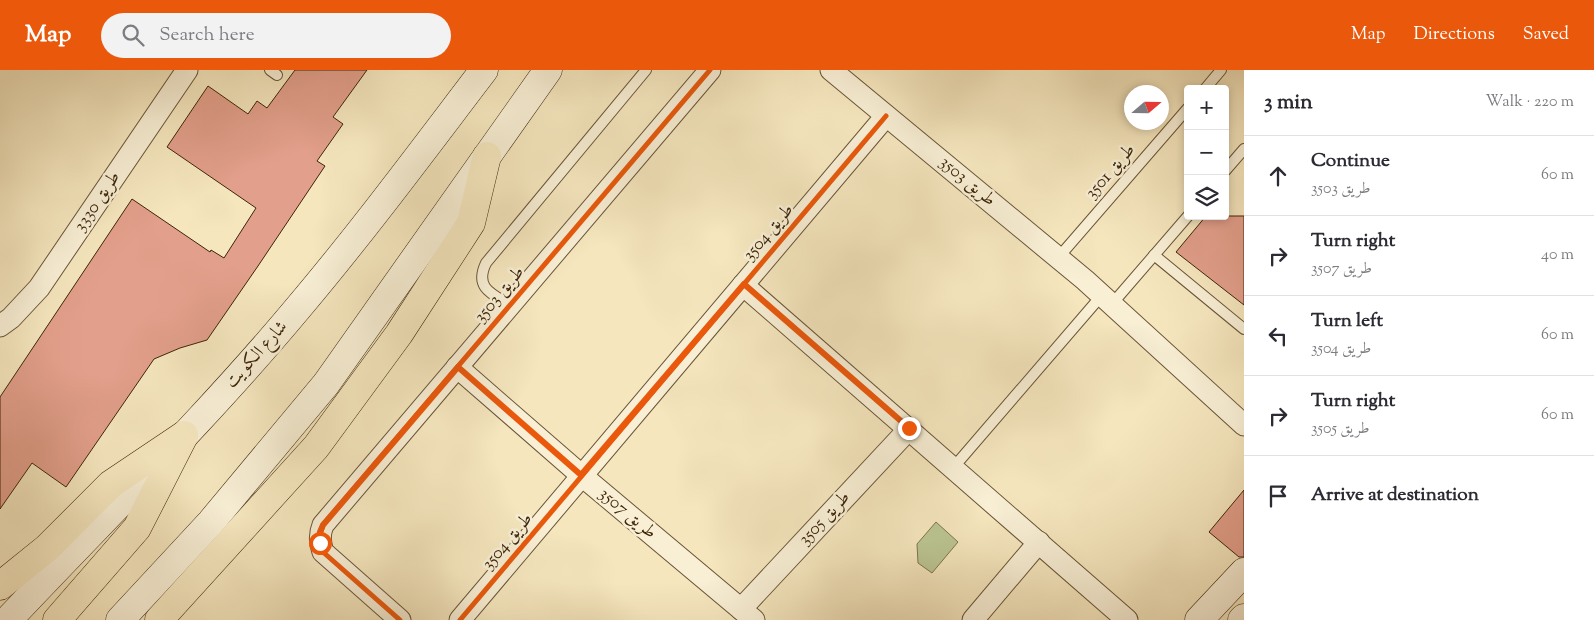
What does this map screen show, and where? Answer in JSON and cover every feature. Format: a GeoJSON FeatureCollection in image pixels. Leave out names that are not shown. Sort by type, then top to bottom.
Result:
{"type":"FeatureCollection","features":[{"type":"Feature","properties":{"kind":"highway"},"geometry":{"type":"LineString","coordinates":[[159,620],[316,447],[399,334],[471,223],[487,156]]}},
{"type":"Feature","properties":{"kind":"highway"},"geometry":{"type":"LineString","coordinates":[[0,586],[47,548],[111,484],[184,434]]}},
{"type":"Feature","properties":{"kind":"highway"},"geometry":{"type":"LineString","coordinates":[[57,620],[137,528],[184,434]]}},
{"type":"Feature","properties":{"kind":"main road","name":"شارع الكويت"},"geometry":{"type":"LineString","coordinates":[[8,620],[184,434],[298,308],[484,70]]}},
{"type":"Feature","properties":{"kind":"main road"},"geometry":{"type":"LineString","coordinates":[[120,620],[211,522],[326,384],[548,70]]}},
{"type":"Feature","properties":{"kind":"main road"},"geometry":{"type":"LineString","coordinates":[[1199,620],[1244,572]]}},
{"type":"Feature","properties":{"kind":"street","name":"طريق 3330"},"geometry":{"type":"LineString","coordinates":[[0,326],[12,318],[39,288],[186,70]]}},
{"type":"Feature","properties":{"kind":"street","name":"طريق 3503"},"geometry":{"type":"LineString","coordinates":[[400,620],[324,552],[320,543],[320,532],[323,525],[710,70]]}},
{"type":"Feature","properties":{"kind":"street","name":"طريق 3503"},"geometry":{"type":"LineString","coordinates":[[831,70],[1107,300],[1244,425]]}},
{"type":"Feature","properties":{"kind":"street","name":"طريق 3504"},"geometry":{"type":"LineString","coordinates":[[460,620],[886,116]]}},
{"type":"Feature","properties":{"kind":"street"},"geometry":{"type":"LineString","coordinates":[[744,284],[1127,620]]}},
{"type":"Feature","properties":{"kind":"street","name":"طريق 3507"},"geometry":{"type":"LineString","coordinates":[[458,367],[581,475],[747,615]]}},
{"type":"Feature","properties":{"kind":"street","name":"طريق 3505"},"geometry":{"type":"LineString","coordinates":[[747,615],[909,428]]}},
{"type":"Feature","properties":{"kind":"street"},"geometry":{"type":"LineString","coordinates":[[973,620],[1039,542]]}},
{"type":"Feature","properties":{"kind":"lane"},"geometry":{"type":"LineString","coordinates":[[510,304],[488,292],[484,286],[481,278],[482,270],[486,263],[646,70]]}},
{"type":"Feature","properties":{"kind":"lane"},"geometry":{"type":"LineString","coordinates":[[1208,85],[1221,70]]}},
{"type":"Feature","properties":{"kind":"lane","name":"طريق 3501"},"geometry":{"type":"LineString","coordinates":[[1058,258],[1184,113]]}},
{"type":"Feature","properties":{"kind":"lane"},"geometry":{"type":"LineString","coordinates":[[1229,166],[1244,149]]}},
{"type":"Feature","properties":{"kind":"lane"},"geometry":{"type":"LineString","coordinates":[[953,468],[1107,300],[1154,255],[1185,220]]}},
{"type":"Feature","properties":{"kind":"lane"},"geometry":{"type":"LineString","coordinates":[[1154,255],[1244,329]]}},
{"type":"Feature","properties":{"kind":"green space"},"geometry":{"type":"Polygon","coordinates":[[[936,522],[958,542],[932,573],[918,563],[917,544],[936,522]]]}},
{"type":"Feature","properties":{"kind":"building"},"geometry":{"type":"Polygon","coordinates":[[[295,70],[367,70],[333,117],[343,124],[317,161],[325,166],[258,266],[207,340],[180,348],[154,359],[66,487],[32,463],[0,509],[0,397],[132,199],[210,252],[211,250],[224,258],[256,208],[167,147],[208,86],[248,114],[257,101],[267,108],[295,70]]]}},
{"type":"Feature","properties":{"kind":"building"},"geometry":{"type":"Polygon","coordinates":[[[1229,216],[1244,216],[1244,305],[1176,252],[1203,220],[1229,220],[1229,216]]]}},
{"type":"Feature","properties":{"kind":"building"},"geometry":{"type":"Polygon","coordinates":[[[1244,490],[1244,557],[1239,557],[1209,532],[1244,490]]]}},
{"type":"Feature","properties":{"kind":"cycle path"},"geometry":{"type":"LineString","coordinates":[[400,620],[323,552],[320,538],[323,525],[710,70]]}},
{"type":"Feature","properties":{"kind":"cycle path"},"geometry":{"type":"LineString","coordinates":[[460,620],[886,116]]}},
{"type":"Feature","properties":{"kind":"route"},"geometry":{"type":"LineString","coordinates":[[320,543],[320,532],[323,525],[458,367],[581,475],[744,284],[909,428]]}}]}
